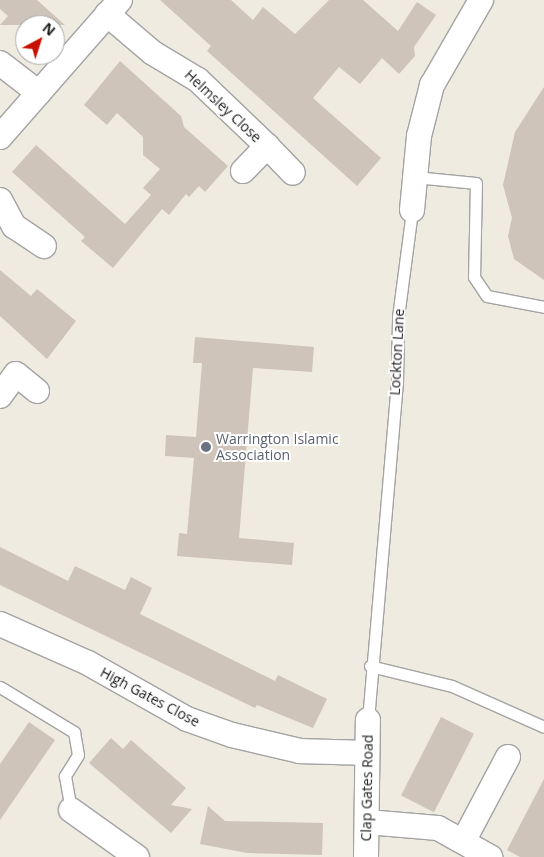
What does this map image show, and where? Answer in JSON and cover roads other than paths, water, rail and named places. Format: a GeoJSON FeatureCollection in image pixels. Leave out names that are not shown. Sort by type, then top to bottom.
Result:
{"type":"FeatureCollection","features":[{"type":"Feature","properties":{"kind":"street","name":"Lockton Lane"},"geometry":{"type":"LineString","coordinates":[[412,210],[415,177],[432,84],[472,3]]}},
{"type":"Feature","properties":{"kind":"street","name":"Helmsley Close"},"geometry":{"type":"LineString","coordinates":[[0,137],[114,7],[153,53],[198,80],[293,173]]}},
{"type":"Feature","properties":{"kind":"street"},"geometry":{"type":"LineString","coordinates":[[0,63],[39,93]]}},
{"type":"Feature","properties":{"kind":"street","name":"Helmsley Close"},"geometry":{"type":"LineString","coordinates":[[243,171],[266,146]]}},
{"type":"Feature","properties":{"kind":"street"},"geometry":{"type":"LineString","coordinates":[[0,200],[14,226],[44,246]]}},
{"type":"Feature","properties":{"kind":"street"},"geometry":{"type":"LineString","coordinates":[[0,396],[8,367],[37,391]]}},
{"type":"Feature","properties":{"kind":"street","name":"High Gates Close"},"geometry":{"type":"LineString","coordinates":[[0,624],[88,663],[187,719],[232,735],[300,751],[367,753]]}},
{"type":"Feature","properties":{"kind":"street","name":"Clap Gates Road"},"geometry":{"type":"LineString","coordinates":[[366,857],[368,720]]}},
{"type":"Feature","properties":{"kind":"street"},"geometry":{"type":"LineString","coordinates":[[464,840],[508,757]]}},
{"type":"Feature","properties":{"kind":"street"},"geometry":{"type":"LineString","coordinates":[[71,810],[137,857]]}},
{"type":"Feature","properties":{"kind":"street"},"geometry":{"type":"LineString","coordinates":[[367,822],[438,828],[464,840],[490,857]]}},
{"type":"Feature","properties":{"kind":"lane"},"geometry":{"type":"LineString","coordinates":[[415,177],[476,183],[474,277],[487,296],[544,307]]}},
{"type":"Feature","properties":{"kind":"lane","name":"Lockton Lane"},"geometry":{"type":"LineString","coordinates":[[368,720],[370,666],[397,383],[398,317],[412,210]]}},
{"type":"Feature","properties":{"kind":"lane"},"geometry":{"type":"LineString","coordinates":[[370,666],[452,686],[544,727]]}},
{"type":"Feature","properties":{"kind":"lane"},"geometry":{"type":"LineString","coordinates":[[0,687],[74,732],[78,755],[65,776],[71,810]]}},
{"type":"Feature","properties":{"kind":"place","name":"Warrington Islamic Association"},"geometry":{"type":"Point","coordinates":[206,447]}}]}
